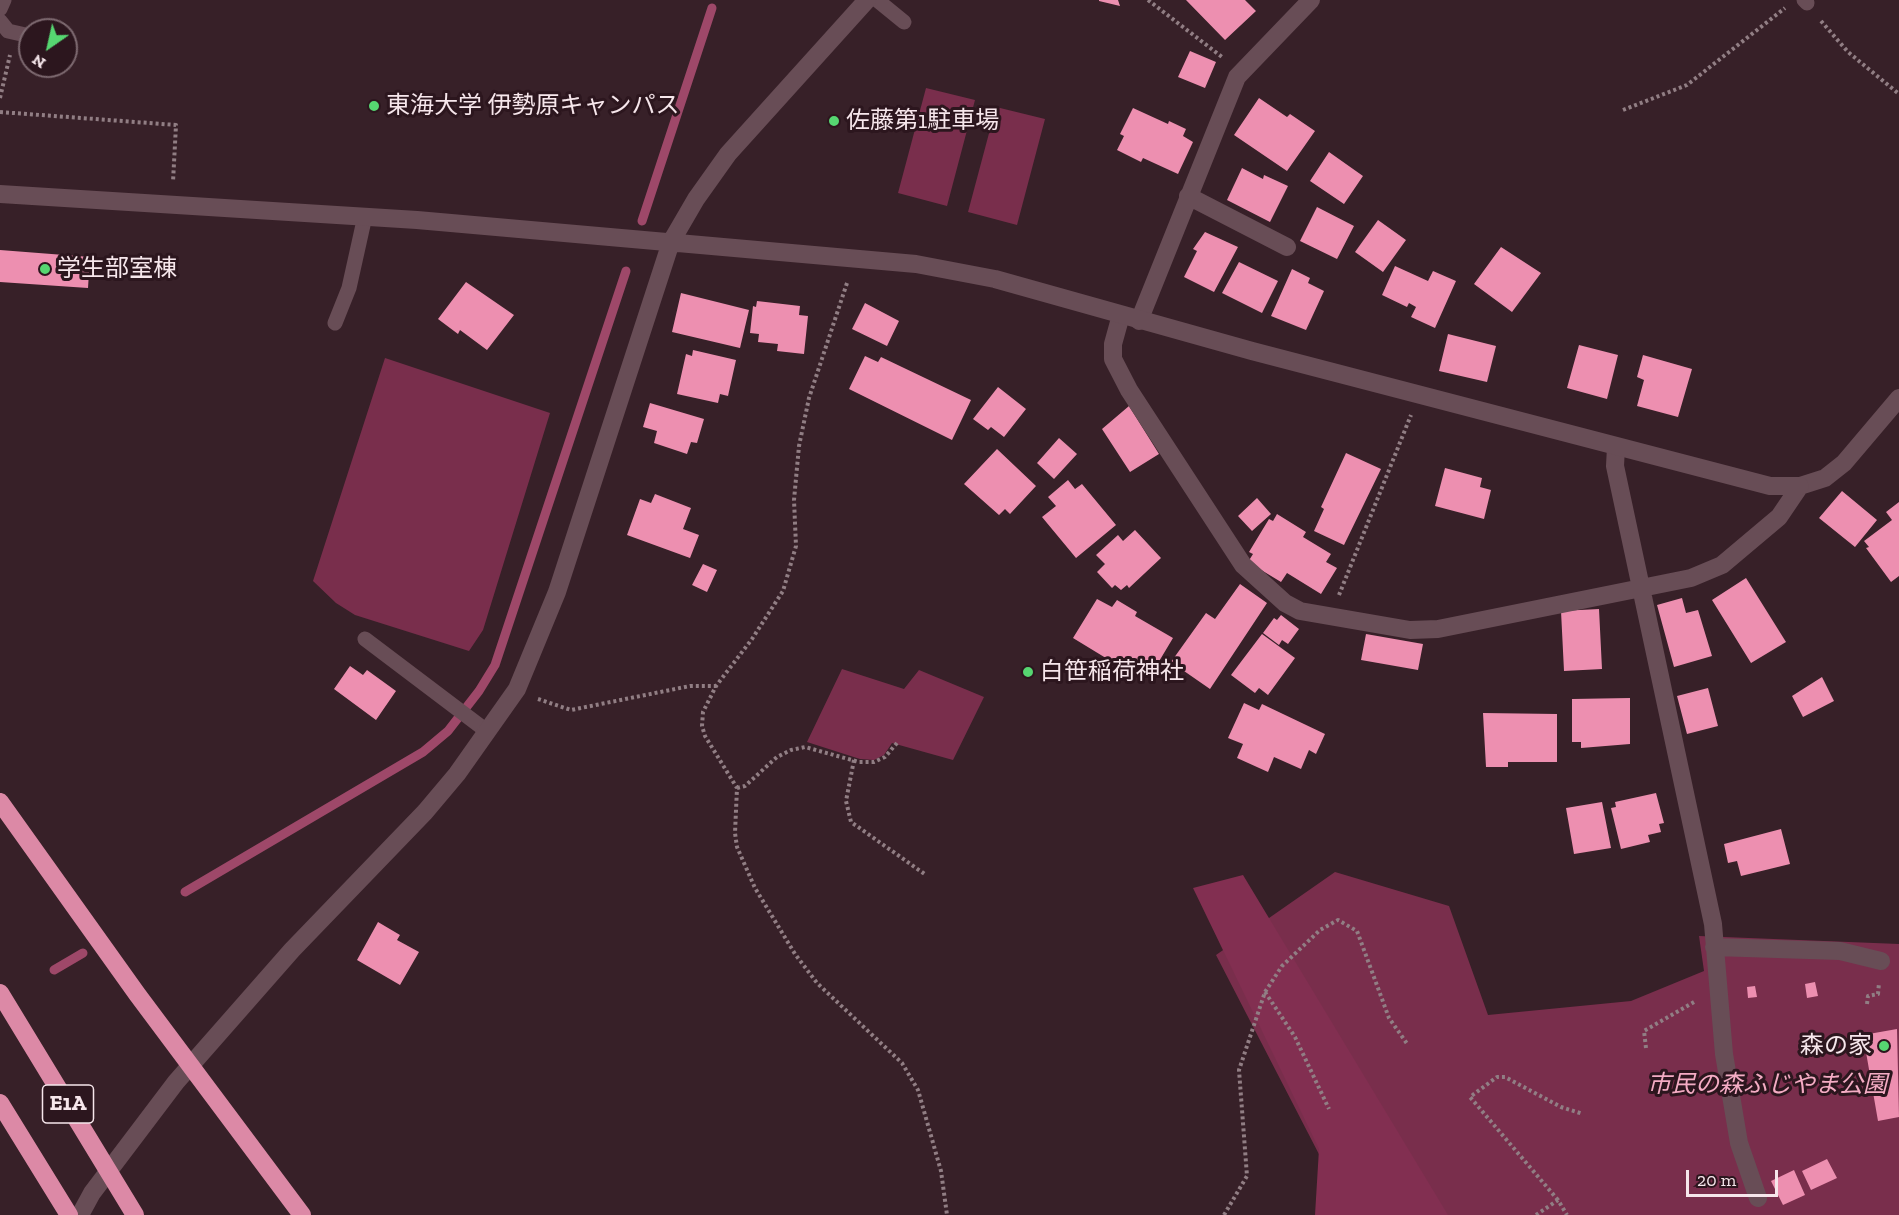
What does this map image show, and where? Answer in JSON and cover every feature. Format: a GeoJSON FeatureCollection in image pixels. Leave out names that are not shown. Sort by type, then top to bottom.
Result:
{"type":"FeatureCollection","features":[{"type":"Feature","properties":{"kind":"highway"},"geometry":{"type":"LineString","coordinates":[[0,802],[137,994],[302,1215]]}},
{"type":"Feature","properties":{"kind":"highway","name":"E1A"},"geometry":{"type":"LineString","coordinates":[[0,993],[135,1215]]}},
{"type":"Feature","properties":{"kind":"highway","name":"E1A"},"geometry":{"type":"LineString","coordinates":[[0,1103],[69,1215]]}},
{"type":"Feature","properties":{"kind":"street"},"geometry":{"type":"LineString","coordinates":[[1139,321],[1188,196],[1242,72],[1311,0]]}},
{"type":"Feature","properties":{"kind":"street"},"geometry":{"type":"LineString","coordinates":[[80,1215],[92,1193],[176,1082],[292,950],[425,812],[457,774],[517,688],[557,592],[670,242],[728,154],[865,2]]}},
{"type":"Feature","properties":{"kind":"street"},"geometry":{"type":"LineString","coordinates":[[0,194],[365,216],[916,264],[995,279],[1139,321],[1770,486],[1800,486],[1825,478],[1844,463],[1899,398]]}},
{"type":"Feature","properties":{"kind":"street"},"geometry":{"type":"LineString","coordinates":[[1188,196],[1287,247]]}},
{"type":"Feature","properties":{"kind":"street"},"geometry":{"type":"LineString","coordinates":[[1121,315],[1113,344],[1113,358],[1129,390],[1242,565],[1285,603],[1300,611],[1410,630],[1438,628],[1639,587],[1691,579],[1722,565],[1779,517],[1800,486]]}},
{"type":"Feature","properties":{"kind":"street"},"geometry":{"type":"LineString","coordinates":[[1616,447],[1615,466],[1639,587],[1713,924],[1724,1054],[1739,1143],[1758,1198]]}},
{"type":"Feature","properties":{"kind":"street"},"geometry":{"type":"LineString","coordinates":[[1714,947],[1840,951],[1881,962]]}},
{"type":"Feature","properties":{"kind":"lane"},"geometry":{"type":"LineString","coordinates":[[0,9],[4,0]]}},
{"type":"Feature","properties":{"kind":"lane"},"geometry":{"type":"LineString","coordinates":[[865,2],[904,22]]}},
{"type":"Feature","properties":{"kind":"lane"},"geometry":{"type":"LineString","coordinates":[[0,21],[8,31],[18,34]]}},
{"type":"Feature","properties":{"kind":"lane"},"geometry":{"type":"LineString","coordinates":[[335,323],[349,288],[365,216]]}},
{"type":"Feature","properties":{"kind":"lane"},"geometry":{"type":"LineString","coordinates":[[365,639],[488,732]]}},
{"type":"Feature","properties":{"kind":"path"},"geometry":{"type":"LineString","coordinates":[[1148,0],[1242,72]]}},
{"type":"Feature","properties":{"kind":"path"},"geometry":{"type":"LineString","coordinates":[[1806,2],[1848,52],[1899,94]]}},
{"type":"Feature","properties":{"kind":"path"},"geometry":{"type":"LineString","coordinates":[[1623,110],[1687,85],[1786,7]]}},
{"type":"Feature","properties":{"kind":"path"},"geometry":{"type":"LineString","coordinates":[[0,98],[14,34]]}},
{"type":"Feature","properties":{"kind":"path"},"geometry":{"type":"LineString","coordinates":[[0,112],[176,124],[172,191]]}},
{"type":"Feature","properties":{"kind":"path"},"geometry":{"type":"LineString","coordinates":[[855,258],[809,398],[799,446],[796,479],[796,546],[783,591],[752,639],[716,686],[703,712],[702,726],[705,736],[737,788],[735,833],[737,847],[755,888],[795,954],[817,983],[902,1063],[918,1090],[941,1171],[946,1215]]}},
{"type":"Feature","properties":{"kind":"path"},"geometry":{"type":"LineString","coordinates":[[1330,616],[1419,395]]}},
{"type":"Feature","properties":{"kind":"path"},"geometry":{"type":"LineString","coordinates":[[517,688],[544,702],[571,710],[690,686],[716,686]]}},
{"type":"Feature","properties":{"kind":"path"},"geometry":{"type":"LineString","coordinates":[[737,788],[745,786],[777,757],[791,750],[806,747],[854,760],[874,762],[885,757],[897,743]]}},
{"type":"Feature","properties":{"kind":"path"},"geometry":{"type":"LineString","coordinates":[[854,760],[846,801],[851,822],[926,875]]}},
{"type":"Feature","properties":{"kind":"path"},"geometry":{"type":"LineString","coordinates":[[1224,1215],[1247,1176],[1239,1070],[1265,992],[1282,966],[1320,930],[1338,920],[1358,932],[1389,1018],[1408,1045]]}},
{"type":"Feature","properties":{"kind":"path"},"geometry":{"type":"LineString","coordinates":[[1646,1048],[1644,1031],[1718,988]]}},
{"type":"Feature","properties":{"kind":"path"},"geometry":{"type":"LineString","coordinates":[[1265,992],[1295,1037],[1329,1109]]}},
{"type":"Feature","properties":{"kind":"path"},"geometry":{"type":"LineString","coordinates":[[1567,1215],[1558,1200],[1470,1097],[1497,1077],[1505,1077],[1561,1107],[1583,1114]]}},
{"type":"Feature","properties":{"kind":"path"},"geometry":{"type":"LineString","coordinates":[[1536,1215],[1558,1200]]}},
{"type":"Feature","properties":{"kind":"green space"},"geometry":{"type":"Polygon","coordinates":[[[926,88],[975,100],[947,206],[898,193],[926,88]]]}},
{"type":"Feature","properties":{"kind":"green space"},"geometry":{"type":"Polygon","coordinates":[[[996,107],[1045,119],[1017,225],[968,212],[996,107]]]}},
{"type":"Feature","properties":{"kind":"green space"},"geometry":{"type":"Polygon","coordinates":[[[385,358],[550,413],[483,630],[469,651],[355,615],[336,603],[313,581],[385,358]]]}},
{"type":"Feature","properties":{"kind":"green space"},"geometry":{"type":"Polygon","coordinates":[[[842,669],[904,689],[919,670],[984,697],[953,760],[892,743],[884,755],[874,760],[860,759],[807,742],[842,669]]]}},
{"type":"Feature","properties":{"kind":"green space","name":"市民の森ふじやま公園"},"geometry":{"type":"Polygon","coordinates":[[[1335,872],[1449,906],[1488,1015],[1631,1001],[1704,971],[1699,936],[1899,944],[1899,1215],[1329,1215],[1338,1191],[1216,955],[1335,872]]]}},
{"type":"Feature","properties":{"kind":"shaded area"},"geometry":{"type":"Polygon","coordinates":[[[1243,875],[1448,1215],[1315,1215],[1319,1149],[1193,888],[1243,875]]]}},
{"type":"Feature","properties":{"kind":"building"},"geometry":{"type":"Polygon","coordinates":[[[1118,0],[1120,6],[1099,1],[1118,0]]]}},
{"type":"Feature","properties":{"kind":"building"},"geometry":{"type":"Polygon","coordinates":[[[1186,0],[1245,0],[1256,11],[1225,40],[1186,0]]]}},
{"type":"Feature","properties":{"kind":"building"},"geometry":{"type":"Polygon","coordinates":[[[1190,51],[1216,62],[1205,88],[1178,77],[1190,51]]]}},
{"type":"Feature","properties":{"kind":"building"},"geometry":{"type":"Polygon","coordinates":[[[1259,98],[1287,117],[1290,114],[1315,131],[1287,171],[1234,135],[1259,98]]]}},
{"type":"Feature","properties":{"kind":"building"},"geometry":{"type":"Polygon","coordinates":[[[1133,108],[1168,124],[1169,121],[1186,129],[1183,136],[1193,142],[1178,174],[1143,158],[1141,162],[1117,150],[1124,136],[1120,134],[1133,108]]]}},
{"type":"Feature","properties":{"kind":"building"},"geometry":{"type":"Polygon","coordinates":[[[1329,152],[1363,176],[1344,204],[1310,181],[1329,152]]]}},
{"type":"Feature","properties":{"kind":"building"},"geometry":{"type":"Polygon","coordinates":[[[1242,168],[1263,179],[1264,175],[1288,186],[1270,222],[1227,200],[1242,168]]]}},
{"type":"Feature","properties":{"kind":"building"},"geometry":{"type":"Polygon","coordinates":[[[1317,207],[1354,226],[1337,259],[1300,241],[1317,207]]]}},
{"type":"Feature","properties":{"kind":"building"},"geometry":{"type":"Polygon","coordinates":[[[1378,220],[1406,240],[1383,272],[1355,252],[1378,220]]]}},
{"type":"Feature","properties":{"kind":"building"},"geometry":{"type":"Polygon","coordinates":[[[1205,232],[1238,247],[1214,292],[1184,277],[1197,251],[1193,249],[1205,232]]]}},
{"type":"Feature","properties":{"kind":"building"},"geometry":{"type":"Polygon","coordinates":[[[1501,247],[1541,273],[1512,312],[1474,284],[1501,247]]]}},
{"type":"Feature","properties":{"kind":"building","name":"学生部室棟"},"geometry":{"type":"Polygon","coordinates":[[[0,250],[90,257],[88,288],[0,282],[0,250]]]}},
{"type":"Feature","properties":{"kind":"building"},"geometry":{"type":"Polygon","coordinates":[[[1239,262],[1278,281],[1262,313],[1222,293],[1239,262]]]}},
{"type":"Feature","properties":{"kind":"building"},"geometry":{"type":"Polygon","coordinates":[[[1395,266],[1428,281],[1433,271],[1456,281],[1435,328],[1411,317],[1416,307],[1409,303],[1407,307],[1382,295],[1395,266]]]}},
{"type":"Feature","properties":{"kind":"building"},"geometry":{"type":"Polygon","coordinates":[[[1292,269],[1310,278],[1308,283],[1324,291],[1306,330],[1271,316],[1292,269]]]}},
{"type":"Feature","properties":{"kind":"building"},"geometry":{"type":"Polygon","coordinates":[[[466,282],[514,315],[487,350],[460,330],[458,334],[438,319],[466,282]]]}},
{"type":"Feature","properties":{"kind":"building"},"geometry":{"type":"Polygon","coordinates":[[[681,293],[749,310],[740,348],[672,332],[681,293]]]}},
{"type":"Feature","properties":{"kind":"building"},"geometry":{"type":"Polygon","coordinates":[[[757,301],[800,306],[799,315],[808,316],[804,354],[777,351],[778,344],[758,342],[759,334],[750,333],[753,306],[756,307],[757,301]]]}},
{"type":"Feature","properties":{"kind":"building"},"geometry":{"type":"Polygon","coordinates":[[[865,303],[899,321],[887,346],[852,329],[865,303]]]}},
{"type":"Feature","properties":{"kind":"building"},"geometry":{"type":"Polygon","coordinates":[[[1448,334],[1496,346],[1487,382],[1439,371],[1448,334]]]}},
{"type":"Feature","properties":{"kind":"building"},"geometry":{"type":"Polygon","coordinates":[[[1579,345],[1618,355],[1607,399],[1567,388],[1579,345]]]}},
{"type":"Feature","properties":{"kind":"building"},"geometry":{"type":"Polygon","coordinates":[[[693,350],[736,360],[728,396],[720,394],[718,403],[677,394],[686,354],[692,356],[693,350]]]}},
{"type":"Feature","properties":{"kind":"building"},"geometry":{"type":"Polygon","coordinates":[[[1643,355],[1692,369],[1678,417],[1637,406],[1644,380],[1637,377],[1643,355]]]}},
{"type":"Feature","properties":{"kind":"building"},"geometry":{"type":"Polygon","coordinates":[[[865,356],[878,362],[881,357],[971,400],[952,440],[849,389],[865,356]]]}},
{"type":"Feature","properties":{"kind":"building"},"geometry":{"type":"Polygon","coordinates":[[[998,387],[1026,409],[1004,437],[991,427],[988,430],[973,419],[998,387]]]}},
{"type":"Feature","properties":{"kind":"building"},"geometry":{"type":"Polygon","coordinates":[[[650,403],[704,419],[697,443],[691,442],[687,454],[654,443],[657,431],[643,427],[650,403]]]}},
{"type":"Feature","properties":{"kind":"building"},"geometry":{"type":"Polygon","coordinates":[[[1129,406],[1159,454],[1130,472],[1102,429],[1129,406]]]}},
{"type":"Feature","properties":{"kind":"building"},"geometry":{"type":"Polygon","coordinates":[[[1059,438],[1077,454],[1054,479],[1037,463],[1059,438]]]}},
{"type":"Feature","properties":{"kind":"building"},"geometry":{"type":"Polygon","coordinates":[[[997,449],[1036,486],[1010,514],[1005,509],[999,515],[964,484],[997,449]]]}},
{"type":"Feature","properties":{"kind":"building"},"geometry":{"type":"Polygon","coordinates":[[[1346,453],[1381,469],[1344,545],[1314,531],[1324,509],[1321,507],[1346,453]]]}},
{"type":"Feature","properties":{"kind":"building"},"geometry":{"type":"Polygon","coordinates":[[[1445,468],[1482,478],[1480,487],[1491,490],[1484,519],[1435,506],[1445,468]]]}},
{"type":"Feature","properties":{"kind":"building"},"geometry":{"type":"Polygon","coordinates":[[[1068,480],[1075,489],[1082,484],[1116,525],[1076,558],[1042,517],[1056,506],[1048,497],[1068,480]]]}},
{"type":"Feature","properties":{"kind":"building"},"geometry":{"type":"Polygon","coordinates":[[[1842,491],[1877,520],[1855,547],[1819,518],[1842,491]]]}},
{"type":"Feature","properties":{"kind":"building"},"geometry":{"type":"Polygon","coordinates":[[[655,494],[691,508],[683,529],[699,535],[690,558],[627,535],[640,499],[651,503],[655,494]]]}},
{"type":"Feature","properties":{"kind":"building"},"geometry":{"type":"Polygon","coordinates":[[[1257,498],[1271,514],[1252,531],[1238,516],[1257,498]]]}},
{"type":"Feature","properties":{"kind":"building"},"geometry":{"type":"Polygon","coordinates":[[[1899,502],[1899,576],[1891,582],[1866,548],[1869,547],[1864,541],[1892,520],[1886,512],[1899,502]]]}},
{"type":"Feature","properties":{"kind":"building"},"geometry":{"type":"Polygon","coordinates":[[[1277,514],[1306,532],[1303,537],[1331,554],[1326,562],[1337,568],[1321,594],[1287,573],[1281,582],[1248,562],[1253,554],[1249,552],[1269,519],[1273,521],[1277,514]]]}},
{"type":"Feature","properties":{"kind":"building"},"geometry":{"type":"Polygon","coordinates":[[[1135,530],[1161,558],[1129,588],[1127,585],[1121,590],[1115,585],[1112,588],[1097,572],[1105,564],[1096,555],[1118,535],[1123,541],[1135,530]]]}},
{"type":"Feature","properties":{"kind":"building"},"geometry":{"type":"Polygon","coordinates":[[[703,564],[717,570],[707,592],[692,585],[703,564]]]}},
{"type":"Feature","properties":{"kind":"building"},"geometry":{"type":"Polygon","coordinates":[[[1746,578],[1786,642],[1751,663],[1712,600],[1746,578]]]}},
{"type":"Feature","properties":{"kind":"building"},"geometry":{"type":"Polygon","coordinates":[[[1240,584],[1267,603],[1210,689],[1171,662],[1206,613],[1215,619],[1240,584]]]}},
{"type":"Feature","properties":{"kind":"building"},"geometry":{"type":"Polygon","coordinates":[[[1682,598],[1686,613],[1698,610],[1712,656],[1674,667],[1657,605],[1682,598]]]}},
{"type":"Feature","properties":{"kind":"building"},"geometry":{"type":"Polygon","coordinates":[[[1097,599],[1112,607],[1117,600],[1137,612],[1135,616],[1173,638],[1155,668],[1145,662],[1137,677],[1073,638],[1097,599]]]}},
{"type":"Feature","properties":{"kind":"building"},"geometry":{"type":"Polygon","coordinates":[[[1599,609],[1602,669],[1564,671],[1561,611],[1599,609]]]}},
{"type":"Feature","properties":{"kind":"building"},"geometry":{"type":"Polygon","coordinates":[[[1281,615],[1299,629],[1288,644],[1282,640],[1279,645],[1263,633],[1274,618],[1277,620],[1281,615]]]}},
{"type":"Feature","properties":{"kind":"building"},"geometry":{"type":"Polygon","coordinates":[[[1262,634],[1295,658],[1268,695],[1259,688],[1255,693],[1231,675],[1262,634]]]}},
{"type":"Feature","properties":{"kind":"building"},"geometry":{"type":"Polygon","coordinates":[[[1366,634],[1423,644],[1418,670],[1361,660],[1366,634]]]}},
{"type":"Feature","properties":{"kind":"building"},"geometry":{"type":"Polygon","coordinates":[[[350,666],[363,675],[367,670],[396,691],[376,720],[334,689],[350,666]]]}},
{"type":"Feature","properties":{"kind":"building","name":"白笹稲荷神社"},"geometry":{"type":"Polygon","coordinates":[[[1030,668],[1032,673],[1026,676],[1024,671],[1030,668]]]}},
{"type":"Feature","properties":{"kind":"building"},"geometry":{"type":"Polygon","coordinates":[[[1822,677],[1834,701],[1803,717],[1792,696],[1822,677]]]}},
{"type":"Feature","properties":{"kind":"building"},"geometry":{"type":"Polygon","coordinates":[[[1708,688],[1718,726],[1687,734],[1677,696],[1708,688]]]}},
{"type":"Feature","properties":{"kind":"building"},"geometry":{"type":"Polygon","coordinates":[[[1630,698],[1630,744],[1581,748],[1581,742],[1572,742],[1572,699],[1630,698]]]}},
{"type":"Feature","properties":{"kind":"building"},"geometry":{"type":"Polygon","coordinates":[[[1244,703],[1259,710],[1262,704],[1325,734],[1316,754],[1309,750],[1301,769],[1274,757],[1268,772],[1237,758],[1243,744],[1228,738],[1244,703]]]}},
{"type":"Feature","properties":{"kind":"building"},"geometry":{"type":"Polygon","coordinates":[[[1483,713],[1557,714],[1557,762],[1508,762],[1508,767],[1486,767],[1483,713]]]}},
{"type":"Feature","properties":{"kind":"building"},"geometry":{"type":"Polygon","coordinates":[[[1656,793],[1664,823],[1659,824],[1661,832],[1648,835],[1650,842],[1621,849],[1611,808],[1616,807],[1615,802],[1656,793]]]}},
{"type":"Feature","properties":{"kind":"building"},"geometry":{"type":"Polygon","coordinates":[[[1602,802],[1611,848],[1574,854],[1566,808],[1602,802]]]}},
{"type":"Feature","properties":{"kind":"building"},"geometry":{"type":"Polygon","coordinates":[[[1781,829],[1790,864],[1741,876],[1737,861],[1728,863],[1724,844],[1781,829]]]}},
{"type":"Feature","properties":{"kind":"building"},"geometry":{"type":"Polygon","coordinates":[[[378,922],[400,935],[397,940],[419,952],[400,985],[357,960],[378,922]]]}},
{"type":"Feature","properties":{"kind":"building"},"geometry":{"type":"Polygon","coordinates":[[[1815,982],[1818,996],[1807,998],[1805,984],[1815,982]]]}},
{"type":"Feature","properties":{"kind":"building"},"geometry":{"type":"Polygon","coordinates":[[[1755,986],[1757,997],[1748,998],[1747,987],[1755,986]]]}},
{"type":"Feature","properties":{"kind":"building"},"geometry":{"type":"Polygon","coordinates":[[[1897,1029],[1899,1117],[1878,1121],[1863,1035],[1897,1029]]]}},
{"type":"Feature","properties":{"kind":"building"},"geometry":{"type":"Polygon","coordinates":[[[1827,1159],[1837,1178],[1811,1190],[1802,1171],[1827,1159]]]}},
{"type":"Feature","properties":{"kind":"building"},"geometry":{"type":"Polygon","coordinates":[[[1794,1170],[1805,1195],[1783,1205],[1771,1181],[1794,1170]]]}},
{"type":"Feature","properties":{"kind":"waterway"},"geometry":{"type":"LineString","coordinates":[[642,221],[712,8]]}},
{"type":"Feature","properties":{"kind":"waterway"},"geometry":{"type":"LineString","coordinates":[[185,892],[423,752],[448,731],[479,691],[495,665],[626,271]]}},
{"type":"Feature","properties":{"kind":"waterway"},"geometry":{"type":"LineString","coordinates":[[54,970],[83,953]]}},
{"type":"Feature","properties":{"kind":"place","name":"東海大学 伊勢原キャンパス"},"geometry":{"type":"Point","coordinates":[374,106]}},
{"type":"Feature","properties":{"kind":"place","name":"佐藤第1駐車場"},"geometry":{"type":"Point","coordinates":[834,121]}},
{"type":"Feature","properties":{"kind":"place","name":"学生部室棟"},"geometry":{"type":"Point","coordinates":[45,269]}},
{"type":"Feature","properties":{"kind":"place","name":"白笹稲荷神社"},"geometry":{"type":"Point","coordinates":[1028,672]}},
{"type":"Feature","properties":{"kind":"place","name":"森の家"},"geometry":{"type":"Point","coordinates":[1884,1046]}}]}
